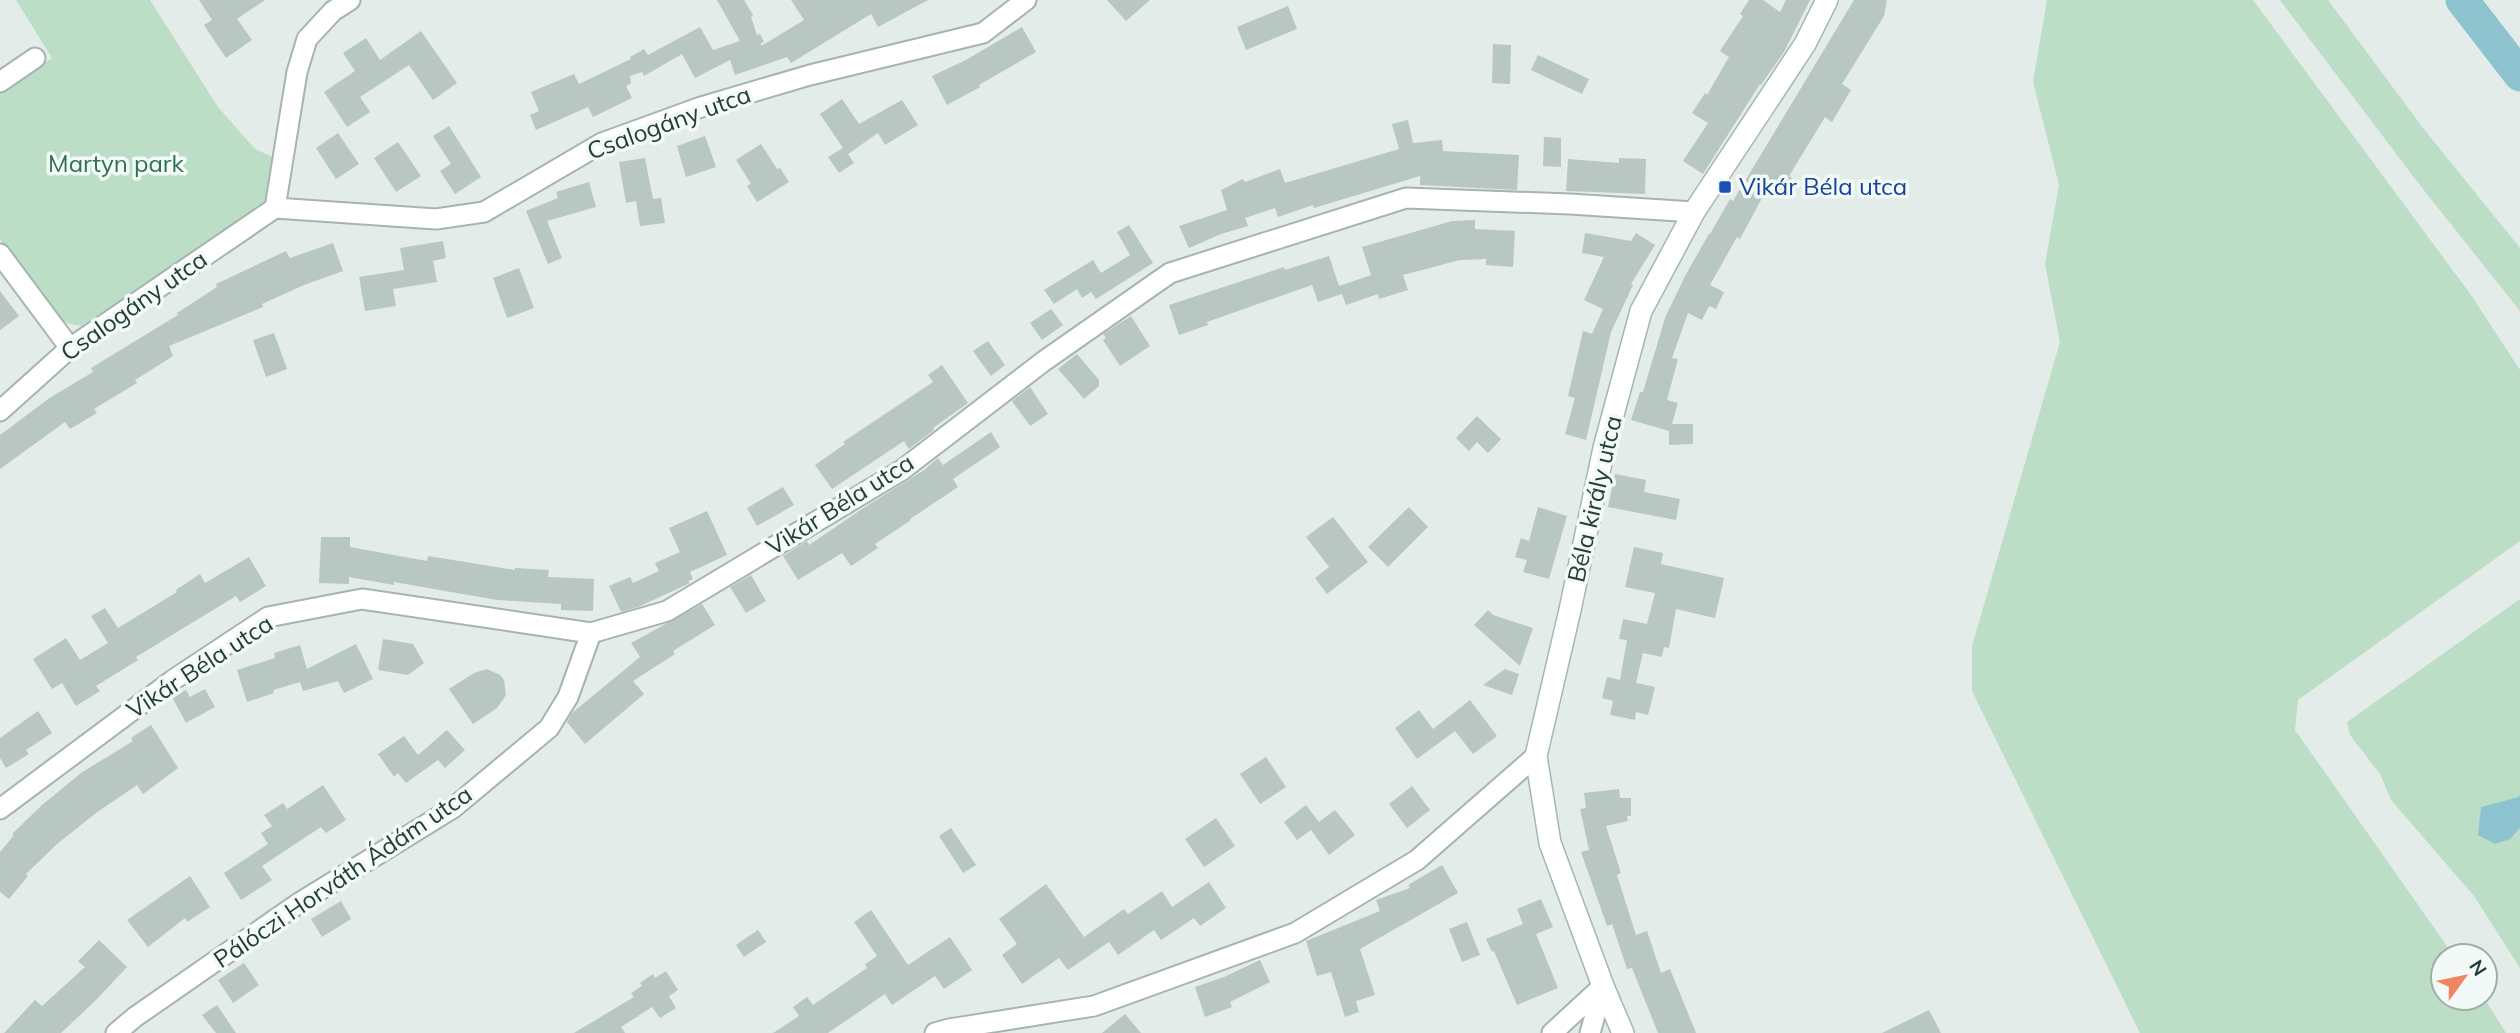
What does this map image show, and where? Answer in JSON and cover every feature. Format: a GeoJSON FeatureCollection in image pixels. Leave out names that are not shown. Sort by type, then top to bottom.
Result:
{"type":"FeatureCollection","features":[{"type":"Feature","properties":{"kind":"street"},"geometry":{"type":"LineString","coordinates":[[275,208],[297,72],[307,39],[333,11],[350,0]]}},
{"type":"Feature","properties":{"kind":"street","name":"Csalogány utca"},"geometry":{"type":"LineString","coordinates":[[0,411],[70,348],[275,208],[436,219],[484,212],[602,143],[701,107],[810,75],[984,33],[1026,0]]}},
{"type":"Feature","properties":{"kind":"street","name":"Béla király utca"},"geometry":{"type":"LineString","coordinates":[[1623,1033],[1550,843],[1536,756],[1604,448],[1641,311],[1694,212],[1805,44],[1827,0]]}},
{"type":"Feature","properties":{"kind":"street"},"geometry":{"type":"LineString","coordinates":[[0,82],[35,58]]}},
{"type":"Feature","properties":{"kind":"street","name":"Vikár Béla utca"},"geometry":{"type":"LineString","coordinates":[[0,809],[173,680],[268,617],[362,599],[591,633],[667,611],[902,470],[1044,361],[1170,273],[1406,198],[1694,212]]}},
{"type":"Feature","properties":{"kind":"street"},"geometry":{"type":"LineString","coordinates":[[0,254],[70,348]]}},
{"type":"Feature","properties":{"kind":"street","name":"Pálóczi Horváth Ádám utca"},"geometry":{"type":"LineString","coordinates":[[116,1033],[299,903],[453,808],[549,728],[568,697],[591,633]]}},
{"type":"Feature","properties":{"kind":"street"},"geometry":{"type":"LineString","coordinates":[[935,1033],[1094,1006],[1296,933],[1417,860],[1536,756]]}},
{"type":"Feature","properties":{"kind":"street"},"geometry":{"type":"LineString","coordinates":[[1552,1033],[1603,986]]}},
{"type":"Feature","properties":{"kind":"street"},"geometry":{"type":"LineString","coordinates":[[1590,1033],[1603,986]]}},
{"type":"Feature","properties":{"kind":"green space","name":"Martyn park"},"geometry":{"type":"Polygon","coordinates":[[[16,0],[150,0],[218,107],[255,149],[279,160],[266,204],[81,326],[62,322],[0,239],[0,91],[52,58],[16,0]]]}},
{"type":"Feature","properties":{"kind":"green space"},"geometry":{"type":"Polygon","coordinates":[[[2047,0],[2253,0],[2471,295],[2520,370],[2520,541],[2298,700],[2295,730],[2444,942],[2429,942],[2429,1012],[2493,1012],[2506,1033],[2140,1033],[1972,691],[1972,646],[2060,342],[2045,264],[2059,185],[2033,82],[2047,0]]]}},
{"type":"Feature","properties":{"kind":"green space"},"geometry":{"type":"Polygon","coordinates":[[[2280,0],[2328,0],[2423,128],[2520,248],[2520,311],[2419,184],[2280,0]]]}},
{"type":"Feature","properties":{"kind":"green space"},"geometry":{"type":"Polygon","coordinates":[[[2520,599],[2520,795],[2481,807],[2510,838],[2520,828],[2520,968],[2474,896],[2391,800],[2380,774],[2350,735],[2347,722],[2520,599]]]}},
{"type":"Feature","properties":{"kind":"water"},"geometry":{"type":"Polygon","coordinates":[[[2520,795],[2520,828],[2510,839],[2495,844],[2478,835],[2481,807],[2520,795]]]}},
{"type":"Feature","properties":{"kind":"building"},"geometry":{"type":"Polygon","coordinates":[[[199,0],[265,0],[237,19],[252,40],[226,58],[204,25],[212,20],[199,0]]]}},
{"type":"Feature","properties":{"kind":"building"},"geometry":{"type":"Polygon","coordinates":[[[717,0],[744,0],[753,15],[751,17],[757,35],[760,34],[764,42],[761,46],[804,20],[791,0],[928,0],[878,27],[871,14],[791,63],[787,57],[735,75],[730,60],[695,78],[682,54],[644,76],[642,72],[630,76],[631,83],[626,86],[632,98],[593,117],[588,107],[536,130],[530,115],[539,111],[531,92],[574,74],[579,84],[631,59],[630,57],[644,49],[648,55],[700,27],[713,50],[740,41],[717,0]]]}},
{"type":"Feature","properties":{"kind":"building"},"geometry":{"type":"Polygon","coordinates":[[[1107,0],[1150,0],[1126,21],[1107,0]]]}},
{"type":"Feature","properties":{"kind":"building"},"geometry":{"type":"Polygon","coordinates":[[[1749,0],[1763,0],[1780,12],[1786,0],[1810,0],[1784,52],[1760,84],[1703,174],[1683,161],[1708,123],[1692,113],[1705,93],[1707,95],[1729,57],[1720,51],[1743,16],[1740,14],[1749,0]]]}},
{"type":"Feature","properties":{"kind":"building"},"geometry":{"type":"Polygon","coordinates":[[[1854,0],[1887,0],[1884,16],[1842,84],[1851,90],[1832,122],[1825,117],[1789,176],[1792,178],[1784,193],[1769,185],[1740,239],[1737,237],[1710,285],[1724,292],[1716,309],[1709,306],[1702,320],[1688,313],[1672,358],[1678,359],[1667,400],[1678,403],[1672,424],[1693,424],[1693,444],[1669,445],[1669,431],[1631,420],[1640,392],[1643,392],[1665,318],[1709,234],[1730,199],[1733,201],[1854,0]]]}},
{"type":"Feature","properties":{"kind":"building"},"geometry":{"type":"Polygon","coordinates":[[[1288,6],[1297,29],[1246,50],[1237,27],[1288,6]]]}},
{"type":"Feature","properties":{"kind":"building"},"geometry":{"type":"Polygon","coordinates":[[[1022,27],[1036,52],[947,105],[932,76],[966,60],[1022,27]]]}},
{"type":"Feature","properties":{"kind":"building"},"geometry":{"type":"Polygon","coordinates":[[[421,31],[457,83],[433,100],[409,65],[360,97],[370,112],[347,127],[324,92],[355,71],[343,53],[366,38],[380,60],[421,31]]]}},
{"type":"Feature","properties":{"kind":"building"},"geometry":{"type":"Polygon","coordinates":[[[1493,44],[1511,45],[1510,84],[1492,83],[1493,44]]]}},
{"type":"Feature","properties":{"kind":"building"},"geometry":{"type":"Polygon","coordinates":[[[1538,55],[1589,79],[1582,94],[1531,70],[1538,55]]]}},
{"type":"Feature","properties":{"kind":"building"},"geometry":{"type":"Polygon","coordinates":[[[842,99],[859,124],[902,100],[918,125],[885,145],[878,133],[848,154],[854,163],[839,173],[828,157],[843,148],[820,114],[842,99]]]}},
{"type":"Feature","properties":{"kind":"building"},"geometry":{"type":"Polygon","coordinates":[[[1408,120],[1413,143],[1442,140],[1443,151],[1519,155],[1517,190],[1420,185],[1420,176],[1278,217],[1275,208],[1245,218],[1248,226],[1189,248],[1179,226],[1227,210],[1221,190],[1243,179],[1245,182],[1280,169],[1285,183],[1399,149],[1392,124],[1408,120]]]}},
{"type":"Feature","properties":{"kind":"building"},"geometry":{"type":"Polygon","coordinates":[[[449,126],[481,177],[455,194],[440,171],[451,164],[433,136],[449,126]]]}},
{"type":"Feature","properties":{"kind":"building"},"geometry":{"type":"Polygon","coordinates":[[[338,133],[359,164],[336,179],[316,148],[338,133]]]}},
{"type":"Feature","properties":{"kind":"building"},"geometry":{"type":"Polygon","coordinates":[[[705,136],[716,167],[686,177],[677,146],[705,136]]]}},
{"type":"Feature","properties":{"kind":"building"},"geometry":{"type":"Polygon","coordinates":[[[1544,137],[1561,138],[1561,167],[1543,166],[1544,137]]]}},
{"type":"Feature","properties":{"kind":"building"},"geometry":{"type":"Polygon","coordinates":[[[398,142],[421,176],[396,192],[374,158],[398,142]]]}},
{"type":"Feature","properties":{"kind":"building"},"geometry":{"type":"Polygon","coordinates":[[[761,144],[789,182],[757,202],[747,186],[751,184],[736,160],[761,144]]]}},
{"type":"Feature","properties":{"kind":"building"},"geometry":{"type":"Polygon","coordinates":[[[645,158],[653,199],[661,198],[665,223],[640,226],[636,201],[626,203],[619,162],[645,158]]]}},
{"type":"Feature","properties":{"kind":"building"},"geometry":{"type":"Polygon","coordinates":[[[1619,158],[1646,159],[1645,194],[1566,191],[1568,159],[1619,163],[1619,158]]]}},
{"type":"Feature","properties":{"kind":"building"},"geometry":{"type":"Polygon","coordinates":[[[589,182],[596,207],[547,221],[562,258],[548,264],[526,211],[558,198],[556,192],[589,182]]]}},
{"type":"Feature","properties":{"kind":"building"},"geometry":{"type":"Polygon","coordinates":[[[1475,220],[1475,229],[1515,231],[1513,267],[1486,265],[1486,259],[1460,260],[1403,275],[1408,290],[1379,299],[1378,294],[1346,305],[1342,294],[1318,302],[1312,285],[1207,322],[1208,325],[1179,335],[1169,305],[1284,267],[1285,270],[1329,256],[1339,286],[1371,275],[1362,247],[1452,221],[1475,220]]]}},
{"type":"Feature","properties":{"kind":"building"},"geometry":{"type":"Polygon","coordinates":[[[1129,225],[1153,263],[1096,299],[1091,292],[1082,298],[1077,289],[1054,304],[1044,290],[1093,260],[1101,273],[1130,255],[1117,232],[1129,225]]]}},
{"type":"Feature","properties":{"kind":"building"},"geometry":{"type":"Polygon","coordinates":[[[1585,233],[1631,241],[1636,233],[1655,245],[1631,284],[1633,285],[1611,332],[1586,440],[1565,434],[1575,398],[1568,396],[1583,331],[1592,334],[1603,309],[1584,300],[1604,257],[1582,253],[1585,233]]]}},
{"type":"Feature","properties":{"kind":"building"},"geometry":{"type":"Polygon","coordinates":[[[443,241],[446,258],[433,261],[437,282],[393,289],[396,306],[365,311],[359,277],[404,270],[400,248],[443,241]]]}},
{"type":"Feature","properties":{"kind":"building"},"geometry":{"type":"Polygon","coordinates":[[[333,243],[343,271],[304,285],[262,304],[263,307],[169,346],[173,356],[135,380],[137,383],[94,409],[97,413],[70,429],[65,422],[0,469],[0,435],[51,397],[93,372],[91,368],[178,315],[177,313],[217,287],[216,284],[286,251],[290,258],[333,243]]]}},
{"type":"Feature","properties":{"kind":"building"},"geometry":{"type":"Polygon","coordinates":[[[519,268],[534,308],[507,318],[493,278],[519,268]]]}},
{"type":"Feature","properties":{"kind":"building"},"geometry":{"type":"Polygon","coordinates":[[[0,291],[19,316],[0,330],[0,291]]]}},
{"type":"Feature","properties":{"kind":"building"},"geometry":{"type":"Polygon","coordinates":[[[1051,309],[1063,325],[1042,340],[1030,323],[1051,309]]]}},
{"type":"Feature","properties":{"kind":"building"},"geometry":{"type":"Polygon","coordinates":[[[1131,316],[1150,346],[1120,366],[1103,340],[1106,338],[1103,334],[1131,316]]]}},
{"type":"Feature","properties":{"kind":"building"},"geometry":{"type":"Polygon","coordinates":[[[274,333],[287,369],[266,377],[253,340],[274,333]]]}},
{"type":"Feature","properties":{"kind":"building"},"geometry":{"type":"Polygon","coordinates":[[[988,341],[1005,365],[991,376],[973,351],[988,341]]]}},
{"type":"Feature","properties":{"kind":"building"},"geometry":{"type":"Polygon","coordinates":[[[1077,354],[1099,380],[1099,386],[1084,399],[1058,369],[1077,354]]]}},
{"type":"Feature","properties":{"kind":"building"},"geometry":{"type":"Polygon","coordinates":[[[942,365],[968,403],[909,449],[904,441],[832,489],[815,465],[845,444],[843,442],[933,382],[928,375],[942,365]]]}},
{"type":"Feature","properties":{"kind":"building"},"geometry":{"type":"Polygon","coordinates":[[[1030,387],[1048,414],[1030,426],[1012,401],[1030,387]]]}},
{"type":"Feature","properties":{"kind":"building"},"geometry":{"type":"Polygon","coordinates":[[[1477,416],[1501,439],[1488,453],[1477,442],[1469,451],[1456,438],[1477,416]]]}},
{"type":"Feature","properties":{"kind":"building"},"geometry":{"type":"Polygon","coordinates":[[[991,432],[1000,447],[953,479],[958,487],[875,544],[878,548],[851,566],[842,553],[798,580],[783,556],[807,541],[809,545],[924,470],[938,458],[943,465],[991,432]]]}},
{"type":"Feature","properties":{"kind":"building"},"geometry":{"type":"Polygon","coordinates":[[[1615,474],[1646,480],[1644,492],[1680,499],[1676,520],[1608,507],[1615,474]]]}},
{"type":"Feature","properties":{"kind":"building"},"geometry":{"type":"Polygon","coordinates":[[[783,487],[794,505],[757,526],[747,508],[783,487]]]}},
{"type":"Feature","properties":{"kind":"building"},"geometry":{"type":"Polygon","coordinates":[[[1409,507],[1428,527],[1388,567],[1368,547],[1409,507]]]}},
{"type":"Feature","properties":{"kind":"building"},"geometry":{"type":"Polygon","coordinates":[[[1538,507],[1567,516],[1549,579],[1523,572],[1527,560],[1515,557],[1521,538],[1529,541],[1538,507]]]}},
{"type":"Feature","properties":{"kind":"building"},"geometry":{"type":"Polygon","coordinates":[[[707,511],[727,555],[690,572],[693,579],[688,581],[690,583],[621,612],[609,586],[630,577],[633,583],[659,571],[655,563],[680,552],[669,528],[707,511]]]}},
{"type":"Feature","properties":{"kind":"building"},"geometry":{"type":"Polygon","coordinates":[[[1333,517],[1368,562],[1327,594],[1315,578],[1329,567],[1306,537],[1333,517]]]}},
{"type":"Feature","properties":{"kind":"building"},"geometry":{"type":"Polygon","coordinates":[[[321,537],[350,537],[350,547],[427,561],[428,556],[515,570],[549,570],[548,577],[594,579],[593,611],[561,610],[561,604],[497,600],[349,577],[349,584],[319,583],[321,537]]]}},
{"type":"Feature","properties":{"kind":"building"},"geometry":{"type":"Polygon","coordinates":[[[1634,547],[1663,553],[1661,564],[1724,578],[1715,618],[1676,609],[1669,648],[1664,647],[1662,657],[1643,653],[1636,683],[1655,687],[1648,715],[1636,712],[1635,720],[1610,715],[1613,701],[1602,698],[1607,677],[1620,680],[1627,640],[1619,639],[1623,619],[1647,624],[1655,593],[1625,587],[1634,547]]]}},
{"type":"Feature","properties":{"kind":"building"},"geometry":{"type":"Polygon","coordinates":[[[249,557],[266,586],[240,602],[236,596],[136,657],[138,660],[96,686],[100,691],[76,706],[62,683],[52,689],[33,659],[66,638],[80,660],[108,643],[91,616],[105,608],[118,628],[177,592],[176,590],[200,574],[205,583],[249,557]]]}},
{"type":"Feature","properties":{"kind":"building"},"geometry":{"type":"Polygon","coordinates":[[[751,575],[766,601],[746,613],[730,587],[751,575]]]}},
{"type":"Feature","properties":{"kind":"building"},"geometry":{"type":"Polygon","coordinates":[[[702,604],[715,625],[673,651],[675,654],[633,681],[644,694],[585,744],[567,722],[572,713],[640,657],[631,643],[702,604]]]}},
{"type":"Feature","properties":{"kind":"building"},"geometry":{"type":"Polygon","coordinates":[[[1488,610],[1493,615],[1533,628],[1520,666],[1474,625],[1488,610]]]}},
{"type":"Feature","properties":{"kind":"building"},"geometry":{"type":"Polygon","coordinates":[[[383,639],[413,644],[424,663],[408,675],[378,670],[383,639]]]}},
{"type":"Feature","properties":{"kind":"building"},"geometry":{"type":"Polygon","coordinates":[[[356,644],[373,679],[344,693],[338,681],[303,691],[300,682],[247,702],[237,670],[275,658],[274,653],[300,645],[307,669],[356,644]]]}},
{"type":"Feature","properties":{"kind":"building"},"geometry":{"type":"Polygon","coordinates":[[[487,669],[504,680],[506,695],[497,708],[473,724],[449,689],[474,673],[487,669]]]}},
{"type":"Feature","properties":{"kind":"building"},"geometry":{"type":"Polygon","coordinates":[[[1505,669],[1519,674],[1512,695],[1483,685],[1505,669]]]}},
{"type":"Feature","properties":{"kind":"building"},"geometry":{"type":"Polygon","coordinates":[[[205,689],[215,707],[186,723],[172,697],[186,690],[190,697],[205,689]]]}},
{"type":"Feature","properties":{"kind":"building"},"geometry":{"type":"Polygon","coordinates":[[[1470,700],[1497,736],[1473,754],[1455,731],[1417,759],[1395,728],[1419,710],[1433,729],[1470,700]]]}},
{"type":"Feature","properties":{"kind":"building"},"geometry":{"type":"Polygon","coordinates":[[[38,711],[52,733],[26,750],[29,754],[6,768],[0,758],[0,738],[38,711]]]}},
{"type":"Feature","properties":{"kind":"building"},"geometry":{"type":"Polygon","coordinates":[[[151,725],[178,768],[143,794],[137,785],[96,813],[57,844],[26,874],[28,876],[9,899],[0,892],[0,852],[14,835],[12,834],[81,773],[133,741],[131,738],[151,725]]]}},
{"type":"Feature","properties":{"kind":"building"},"geometry":{"type":"Polygon","coordinates":[[[447,730],[465,750],[445,768],[438,760],[406,783],[398,773],[394,777],[378,754],[404,736],[418,755],[447,730]]]}},
{"type":"Feature","properties":{"kind":"building"},"geometry":{"type":"Polygon","coordinates":[[[1266,757],[1286,787],[1260,804],[1240,774],[1266,757]]]}},
{"type":"Feature","properties":{"kind":"building"},"geometry":{"type":"Polygon","coordinates":[[[323,785],[346,820],[326,833],[321,827],[262,866],[272,880],[241,900],[224,873],[268,844],[261,833],[272,826],[264,815],[283,803],[287,809],[323,785]]]}},
{"type":"Feature","properties":{"kind":"building"},"geometry":{"type":"Polygon","coordinates":[[[1412,786],[1430,810],[1407,828],[1389,804],[1412,786]]]}},
{"type":"Feature","properties":{"kind":"building"},"geometry":{"type":"Polygon","coordinates":[[[1619,789],[1620,798],[1631,798],[1631,816],[1627,816],[1628,821],[1606,826],[1621,873],[1617,875],[1636,935],[1647,931],[1661,973],[1670,969],[1696,1033],[1658,1033],[1632,968],[1627,969],[1612,924],[1607,926],[1581,852],[1589,850],[1580,809],[1586,808],[1584,793],[1619,789]]]}},
{"type":"Feature","properties":{"kind":"building"},"geometry":{"type":"Polygon","coordinates":[[[1306,805],[1319,822],[1335,810],[1355,835],[1329,855],[1311,830],[1297,840],[1284,822],[1306,805]]]}},
{"type":"Feature","properties":{"kind":"building"},"geometry":{"type":"Polygon","coordinates":[[[1216,818],[1235,846],[1204,867],[1185,839],[1216,818]]]}},
{"type":"Feature","properties":{"kind":"building"},"geometry":{"type":"Polygon","coordinates":[[[951,828],[976,865],[963,873],[939,836],[951,828]]]}},
{"type":"Feature","properties":{"kind":"building"},"geometry":{"type":"Polygon","coordinates":[[[1442,865],[1458,893],[1360,949],[1375,995],[1356,1001],[1359,1012],[1345,1017],[1331,972],[1317,976],[1306,941],[1380,911],[1376,900],[1410,888],[1408,885],[1442,865]]]}},
{"type":"Feature","properties":{"kind":"building"},"geometry":{"type":"Polygon","coordinates":[[[190,876],[210,907],[187,922],[185,918],[148,947],[127,920],[190,876]]]}},
{"type":"Feature","properties":{"kind":"building"},"geometry":{"type":"Polygon","coordinates":[[[1209,882],[1226,908],[1200,926],[1194,918],[1161,940],[1154,930],[1118,955],[1109,942],[1068,970],[1059,958],[1022,984],[1002,955],[1017,944],[999,919],[1046,884],[1084,937],[1124,909],[1128,914],[1162,891],[1172,907],[1209,882]]]}},
{"type":"Feature","properties":{"kind":"building"},"geometry":{"type":"Polygon","coordinates":[[[1541,899],[1553,927],[1536,934],[1558,988],[1517,1005],[1494,951],[1492,952],[1486,939],[1523,924],[1517,909],[1541,899]]]}},
{"type":"Feature","properties":{"kind":"building"},"geometry":{"type":"Polygon","coordinates":[[[341,901],[351,919],[322,937],[311,919],[341,901]]]}},
{"type":"Feature","properties":{"kind":"building"},"geometry":{"type":"Polygon","coordinates":[[[871,910],[908,965],[950,937],[972,970],[944,989],[935,976],[892,1005],[885,994],[828,1033],[773,1033],[799,1016],[793,1007],[807,997],[813,1005],[867,968],[865,964],[877,956],[854,922],[871,910]]]}},
{"type":"Feature","properties":{"kind":"building"},"geometry":{"type":"Polygon","coordinates":[[[1467,922],[1480,955],[1462,962],[1449,929],[1467,922]]]}},
{"type":"Feature","properties":{"kind":"building"},"geometry":{"type":"Polygon","coordinates":[[[758,930],[766,942],[744,957],[736,945],[758,930]]]}},
{"type":"Feature","properties":{"kind":"building"},"geometry":{"type":"Polygon","coordinates":[[[99,940],[127,967],[96,1000],[61,1033],[4,1033],[35,1000],[42,1006],[85,967],[78,961],[99,940]]]}},
{"type":"Feature","properties":{"kind":"building"},"geometry":{"type":"Polygon","coordinates":[[[1260,960],[1270,982],[1230,1002],[1232,1007],[1205,1017],[1195,987],[1260,960]]]}},
{"type":"Feature","properties":{"kind":"building"},"geometry":{"type":"Polygon","coordinates":[[[244,963],[259,985],[233,1003],[218,980],[244,963]]]}},
{"type":"Feature","properties":{"kind":"building"},"geometry":{"type":"Polygon","coordinates":[[[666,971],[678,990],[669,996],[676,1008],[660,1018],[652,1007],[621,1027],[625,1033],[574,1033],[634,997],[631,993],[653,974],[655,978],[666,971]]]}},
{"type":"Feature","properties":{"kind":"building"},"geometry":{"type":"Polygon","coordinates":[[[217,1005],[236,1033],[216,1033],[202,1015],[217,1005]]]}},
{"type":"Feature","properties":{"kind":"building"},"geometry":{"type":"Polygon","coordinates":[[[1929,1010],[1941,1033],[1882,1033],[1929,1010]]]}},
{"type":"Feature","properties":{"kind":"building"},"geometry":{"type":"Polygon","coordinates":[[[1125,1014],[1141,1033],[1102,1033],[1125,1014]]]}},
{"type":"Feature","properties":{"kind":"waterway"},"geometry":{"type":"LineString","coordinates":[[2462,0],[2520,75]]}},
{"type":"Feature","properties":{"kind":"place","name":"Vikár Béla utca"},"geometry":{"type":"Point","coordinates":[1725,187]}}]}
